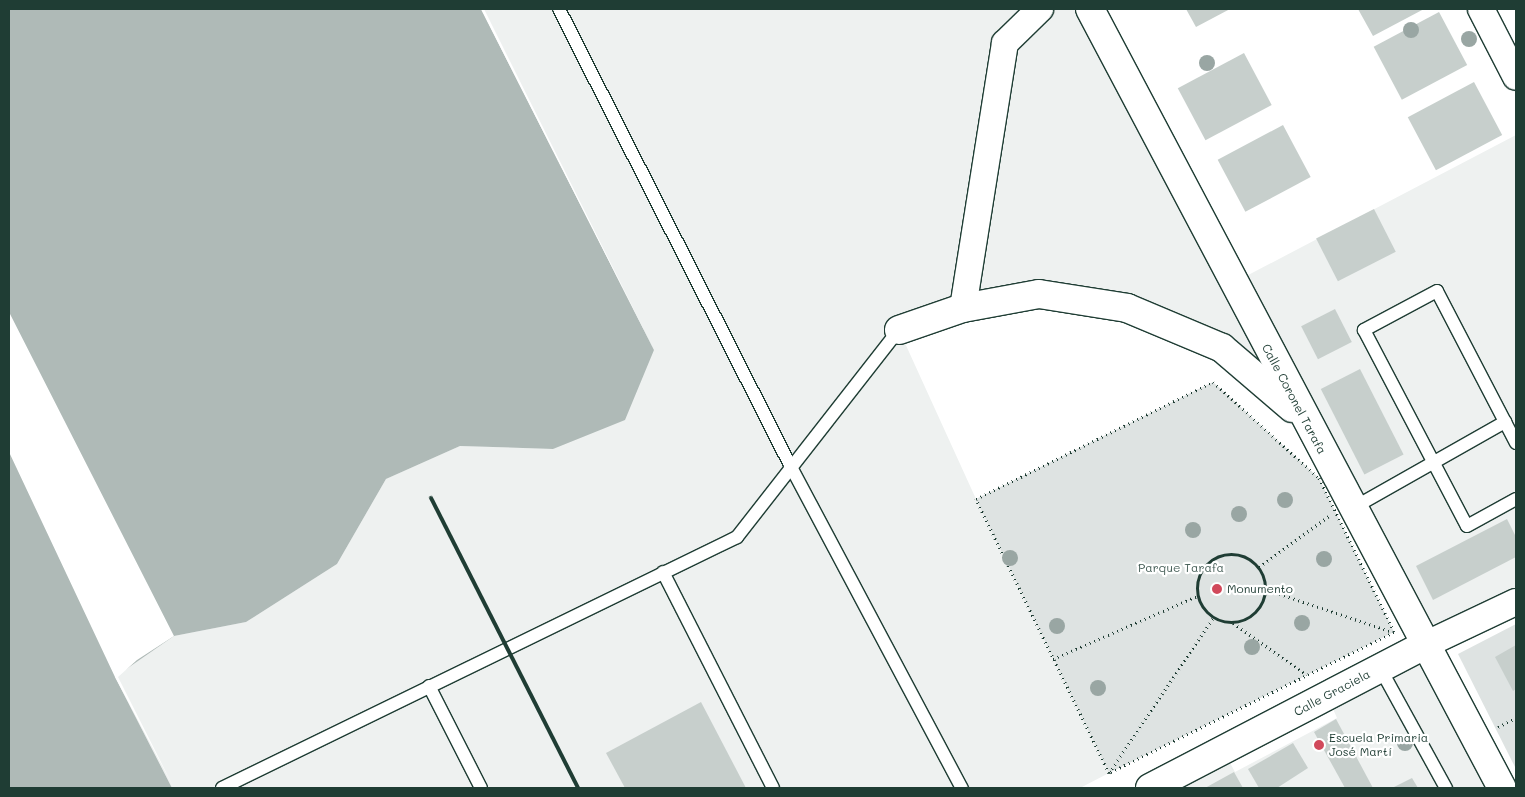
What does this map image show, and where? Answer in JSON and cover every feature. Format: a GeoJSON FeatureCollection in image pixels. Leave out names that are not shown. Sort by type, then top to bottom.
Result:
{"type":"FeatureCollection","features":[{"type":"Feature","properties":{"kind":"street"},"geometry":{"type":"LineString","coordinates":[[963,308],[1004,43],[1040,9]]}},
{"type":"Feature","properties":{"kind":"street","name":"Calle Coronel Tarafa"},"geometry":{"type":"LineString","coordinates":[[1090,9],[1303,417],[1344,510],[1427,644],[1502,788]]}},
{"type":"Feature","properties":{"kind":"street"},"geometry":{"type":"LineString","coordinates":[[1481,9],[1516,77]]}},
{"type":"Feature","properties":{"kind":"street"},"geometry":{"type":"LineString","coordinates":[[899,330],[963,308],[1039,294],[1127,308],[1222,348],[1303,417]]}},
{"type":"Feature","properties":{"kind":"street","name":"Calle Graciela"},"geometry":{"type":"LineString","coordinates":[[1150,788],[1427,644],[1516,602]]}},
{"type":"Feature","properties":{"kind":"lane"},"geometry":{"type":"LineString","coordinates":[[559,9],[790,465],[962,788]]}},
{"type":"Feature","properties":{"kind":"lane"},"geometry":{"type":"LineString","coordinates":[[1516,444],[1437,291],[1364,330],[1466,526],[1516,499]]}},
{"type":"Feature","properties":{"kind":"lane"},"geometry":{"type":"LineString","coordinates":[[222,788],[737,536],[790,465],[899,330]]}},
{"type":"Feature","properties":{"kind":"lane"},"geometry":{"type":"LineString","coordinates":[[1344,510],[1505,422]]}},
{"type":"Feature","properties":{"kind":"lane"},"geometry":{"type":"LineString","coordinates":[[663,572],[773,788]]}},
{"type":"Feature","properties":{"kind":"lane"},"geometry":{"type":"LineString","coordinates":[[1380,668],[1446,788]]}},
{"type":"Feature","properties":{"kind":"lane"},"geometry":{"type":"LineString","coordinates":[[429,686],[481,788]]}},
{"type":"Feature","properties":{"kind":"path"},"geometry":{"type":"LineString","coordinates":[[1109,773],[976,499],[1213,382],[1319,478],[1344,510],[1394,632]]}},
{"type":"Feature","properties":{"kind":"path"},"geometry":{"type":"LineString","coordinates":[[1259,568],[1344,510]]}},
{"type":"Feature","properties":{"kind":"path"},"geometry":{"type":"LineString","coordinates":[[1232,622],[1255,612],[1263,599],[1265,589],[1259,568],[1240,554],[1216,556],[1200,573],[1197,596],[1214,618],[1232,622],[1308,675]]}},
{"type":"Feature","properties":{"kind":"path"},"geometry":{"type":"LineString","coordinates":[[1265,589],[1427,644]]}},
{"type":"Feature","properties":{"kind":"path"},"geometry":{"type":"LineString","coordinates":[[1053,659],[1197,596]]}},
{"type":"Feature","properties":{"kind":"path"},"geometry":{"type":"LineString","coordinates":[[1109,773],[1214,618]]}},
{"type":"Feature","properties":{"kind":"path"},"geometry":{"type":"LineString","coordinates":[[1109,773],[1394,632]]}},
{"type":"Feature","properties":{"kind":"path"},"geometry":{"type":"LineString","coordinates":[[1491,721],[1496,729],[1516,718]]}},
{"type":"Feature","properties":{"kind":"shaded area"},"geometry":{"type":"Polygon","coordinates":[[[9,9],[481,9],[654,350],[625,420],[553,449],[460,446],[386,479],[337,564],[246,622],[174,636],[115,677],[172,788],[9,788],[9,9]]]}},
{"type":"Feature","properties":{"kind":"shaded area"},"geometry":{"type":"Polygon","coordinates":[[[481,9],[1095,9],[1233,283],[1516,135],[1516,602],[1427,644],[1302,413],[1222,348],[1039,294],[899,330],[976,499],[1109,773],[1080,788],[172,788],[115,677],[174,636],[246,622],[337,564],[386,479],[460,446],[553,449],[654,350],[481,9]]]}},
{"type":"Feature","properties":{"kind":"shaded area"},"geometry":{"type":"Polygon","coordinates":[[[1427,644],[1502,788],[1150,788],[1223,750],[1235,772],[1337,718],[1327,695],[1427,644]]]}},
{"type":"Feature","properties":{"kind":"green space","name":"Parque Tarafa"},"geometry":{"type":"Polygon","coordinates":[[[1213,382],[1319,478],[1394,632],[1109,773],[976,499],[1213,382]]]}},
{"type":"Feature","properties":{"kind":"green space"},"geometry":{"type":"Polygon","coordinates":[[[1516,624],[1516,769],[1458,654],[1516,624]]]}},
{"type":"Feature","properties":{"kind":"pier"},"geometry":{"type":"Polygon","coordinates":[[[481,9],[484,9],[654,350],[481,9]]]}},
{"type":"Feature","properties":{"kind":"pier"},"geometry":{"type":"Polygon","coordinates":[[[9,312],[174,636],[137,660],[118,677],[174,788],[115,677],[9,452],[9,312]]]}},
{"type":"Feature","properties":{"kind":"building"},"geometry":{"type":"Polygon","coordinates":[[[1186,9],[1230,9],[1196,27],[1186,9]]]}},
{"type":"Feature","properties":{"kind":"building"},"geometry":{"type":"Polygon","coordinates":[[[1358,9],[1424,9],[1373,36],[1358,9]]]}},
{"type":"Feature","properties":{"kind":"building"},"geometry":{"type":"Polygon","coordinates":[[[1439,12],[1467,65],[1402,100],[1374,47],[1439,12]]]}},
{"type":"Feature","properties":{"kind":"building"},"geometry":{"type":"Polygon","coordinates":[[[1244,53],[1272,105],[1205,140],[1178,88],[1244,53]]]}},
{"type":"Feature","properties":{"kind":"building"},"geometry":{"type":"Polygon","coordinates":[[[1474,82],[1502,135],[1436,170],[1408,117],[1474,82]]]}},
{"type":"Feature","properties":{"kind":"building"},"geometry":{"type":"Polygon","coordinates":[[[1283,125],[1311,177],[1245,212],[1218,160],[1283,125]]]}},
{"type":"Feature","properties":{"kind":"building"},"geometry":{"type":"Polygon","coordinates":[[[1374,209],[1396,252],[1338,281],[1316,239],[1374,209]]]}},
{"type":"Feature","properties":{"kind":"building"},"geometry":{"type":"Polygon","coordinates":[[[1335,309],[1352,342],[1318,359],[1301,326],[1335,309]]]}},
{"type":"Feature","properties":{"kind":"building"},"geometry":{"type":"Polygon","coordinates":[[[1360,369],[1404,455],[1364,475],[1321,389],[1360,369]]]}},
{"type":"Feature","properties":{"kind":"building"},"geometry":{"type":"Polygon","coordinates":[[[1507,519],[1516,537],[1516,557],[1433,600],[1416,566],[1507,519]]]}},
{"type":"Feature","properties":{"kind":"building"},"geometry":{"type":"Polygon","coordinates":[[[1516,645],[1516,689],[1513,691],[1495,657],[1516,645]]]}},
{"type":"Feature","properties":{"kind":"building"},"geometry":{"type":"Polygon","coordinates":[[[701,702],[746,788],[625,788],[606,753],[701,702]]]}},
{"type":"Feature","properties":{"kind":"building"},"geometry":{"type":"Polygon","coordinates":[[[1336,719],[1373,788],[1345,788],[1314,732],[1336,719]]]}},
{"type":"Feature","properties":{"kind":"building"},"geometry":{"type":"Polygon","coordinates":[[[1293,743],[1308,768],[1277,788],[1259,788],[1248,769],[1293,743]]]}},
{"type":"Feature","properties":{"kind":"building"},"geometry":{"type":"Polygon","coordinates":[[[1234,772],[1243,788],[1205,788],[1234,772]]]}},
{"type":"Feature","properties":{"kind":"building"},"geometry":{"type":"Polygon","coordinates":[[[1412,778],[1418,788],[1392,788],[1412,778]]]}},
{"type":"Feature","properties":{"kind":"railway"},"geometry":{"type":"LineString","coordinates":[[431,498],[578,788]]}},
{"type":"Feature","properties":{"kind":"place","name":"Monumento"},"geometry":{"type":"Point","coordinates":[1217,589]}},
{"type":"Feature","properties":{"kind":"place","name":"Escuela Primaria José Martí"},"geometry":{"type":"Point","coordinates":[1319,745]}}]}
